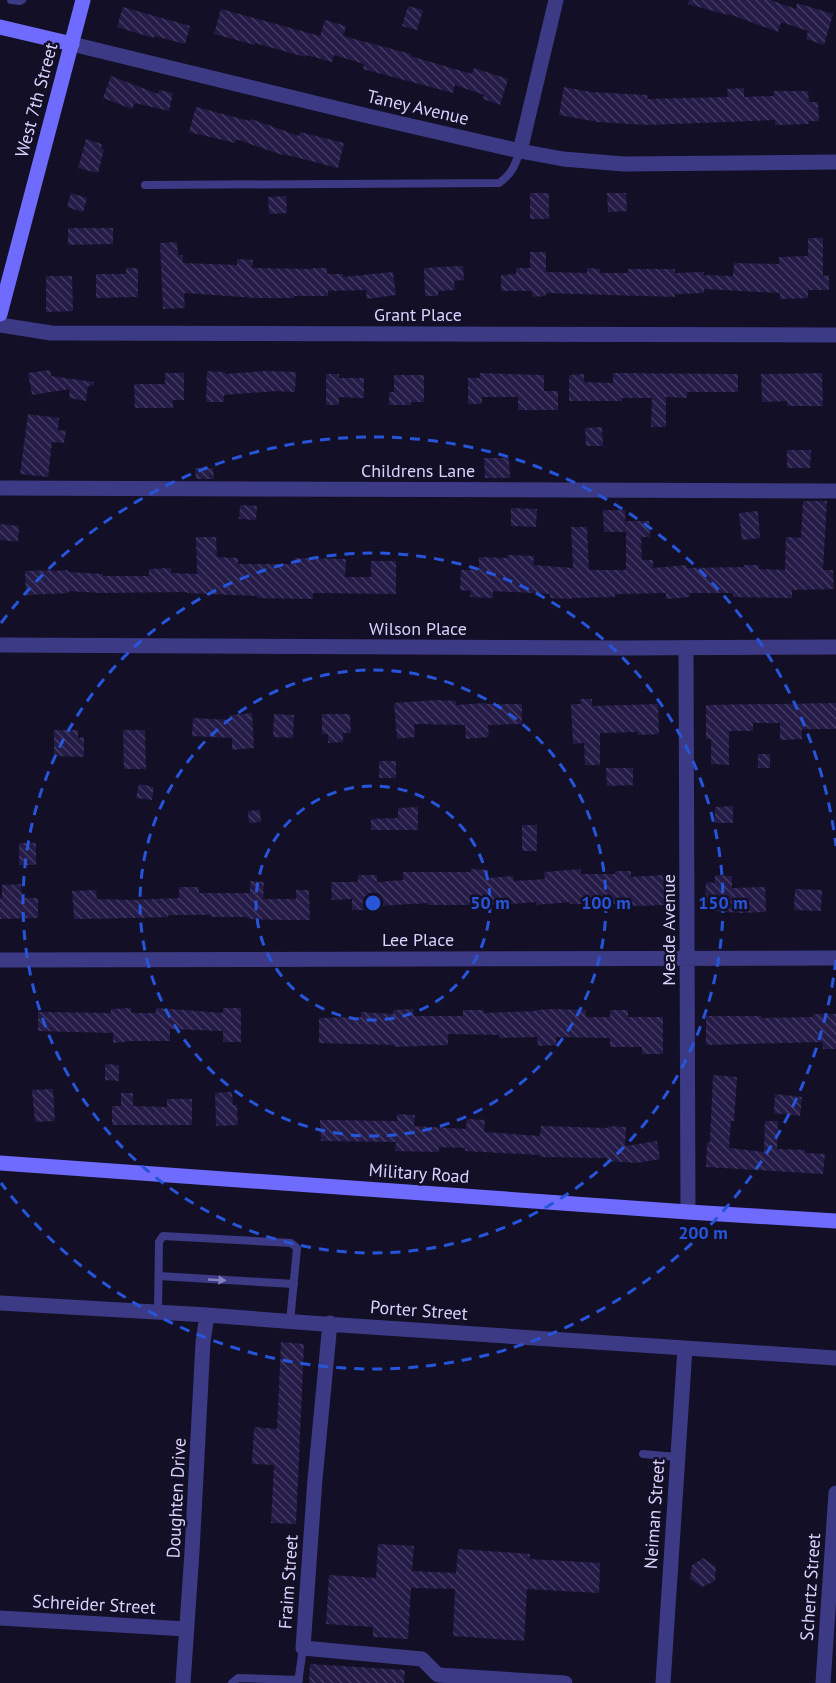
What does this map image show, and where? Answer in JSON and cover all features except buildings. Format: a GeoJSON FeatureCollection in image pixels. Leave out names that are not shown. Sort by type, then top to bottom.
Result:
{"type":"FeatureCollection","features":[{"type":"Feature","properties":{"kind":"street","name":"West 7th Street"},"geometry":{"type":"LineString","coordinates":[[0,314],[4,283],[83,0]]}},
{"type":"Feature","properties":{"kind":"street"},"geometry":{"type":"LineString","coordinates":[[520,151],[556,0]]}},
{"type":"Feature","properties":{"kind":"street","name":"Taney Avenue"},"geometry":{"type":"LineString","coordinates":[[0,27],[520,151],[563,159],[624,164],[836,162]]}},
{"type":"Feature","properties":{"kind":"street","name":"Grant Place"},"geometry":{"type":"LineString","coordinates":[[0,325],[51,333],[836,335]]}},
{"type":"Feature","properties":{"kind":"street","name":"Childrens Lane"},"geometry":{"type":"LineString","coordinates":[[0,488],[836,491]]}},
{"type":"Feature","properties":{"kind":"street","name":"Wilson Place"},"geometry":{"type":"LineString","coordinates":[[0,645],[686,649],[836,647]]}},
{"type":"Feature","properties":{"kind":"street","name":"Meade Avenue"},"geometry":{"type":"LineString","coordinates":[[686,649],[688,1212]]}},
{"type":"Feature","properties":{"kind":"street","name":"Lee Place"},"geometry":{"type":"LineString","coordinates":[[0,960],[836,958]]}},
{"type":"Feature","properties":{"kind":"street","name":"Military Road"},"geometry":{"type":"LineString","coordinates":[[0,1163],[836,1221]]}},
{"type":"Feature","properties":{"kind":"street","name":"Porter Street"},"geometry":{"type":"LineString","coordinates":[[0,1303],[836,1358]]}},
{"type":"Feature","properties":{"kind":"street","name":"Doughten Drive"},"geometry":{"type":"LineString","coordinates":[[183,1683],[203,1342],[207,1315]]}},
{"type":"Feature","properties":{"kind":"street","name":"Fraim Street"},"geometry":{"type":"LineString","coordinates":[[330,1323],[315,1479],[303,1648],[422,1659],[438,1675],[565,1683]]}},
{"type":"Feature","properties":{"kind":"street","name":"Neiman Street"},"geometry":{"type":"LineString","coordinates":[[663,1683],[685,1348]]}},
{"type":"Feature","properties":{"kind":"street","name":"Schertz Street"},"geometry":{"type":"LineString","coordinates":[[823,1683],[836,1493]]}},
{"type":"Feature","properties":{"kind":"street","name":"Schreider Street"},"geometry":{"type":"LineString","coordinates":[[0,1618],[186,1629]]}},
{"type":"Feature","properties":{"kind":"lane"},"geometry":{"type":"LineString","coordinates":[[11,0],[22,0]]}},
{"type":"Feature","properties":{"kind":"lane"},"geometry":{"type":"LineString","coordinates":[[145,185],[499,183],[514,168],[520,151]]}},
{"type":"Feature","properties":{"kind":"lane"},"geometry":{"type":"LineString","coordinates":[[158,1312],[159,1242],[163,1236],[291,1243],[297,1248],[290,1322]]}},
{"type":"Feature","properties":{"kind":"lane"},"geometry":{"type":"LineString","coordinates":[[159,1276],[294,1284]]}},
{"type":"Feature","properties":{"kind":"lane"},"geometry":{"type":"LineString","coordinates":[[643,1454],[677,1457]]}},
{"type":"Feature","properties":{"kind":"lane"},"geometry":{"type":"LineString","coordinates":[[232,1683],[238,1678],[298,1681],[303,1648]]}}]}
